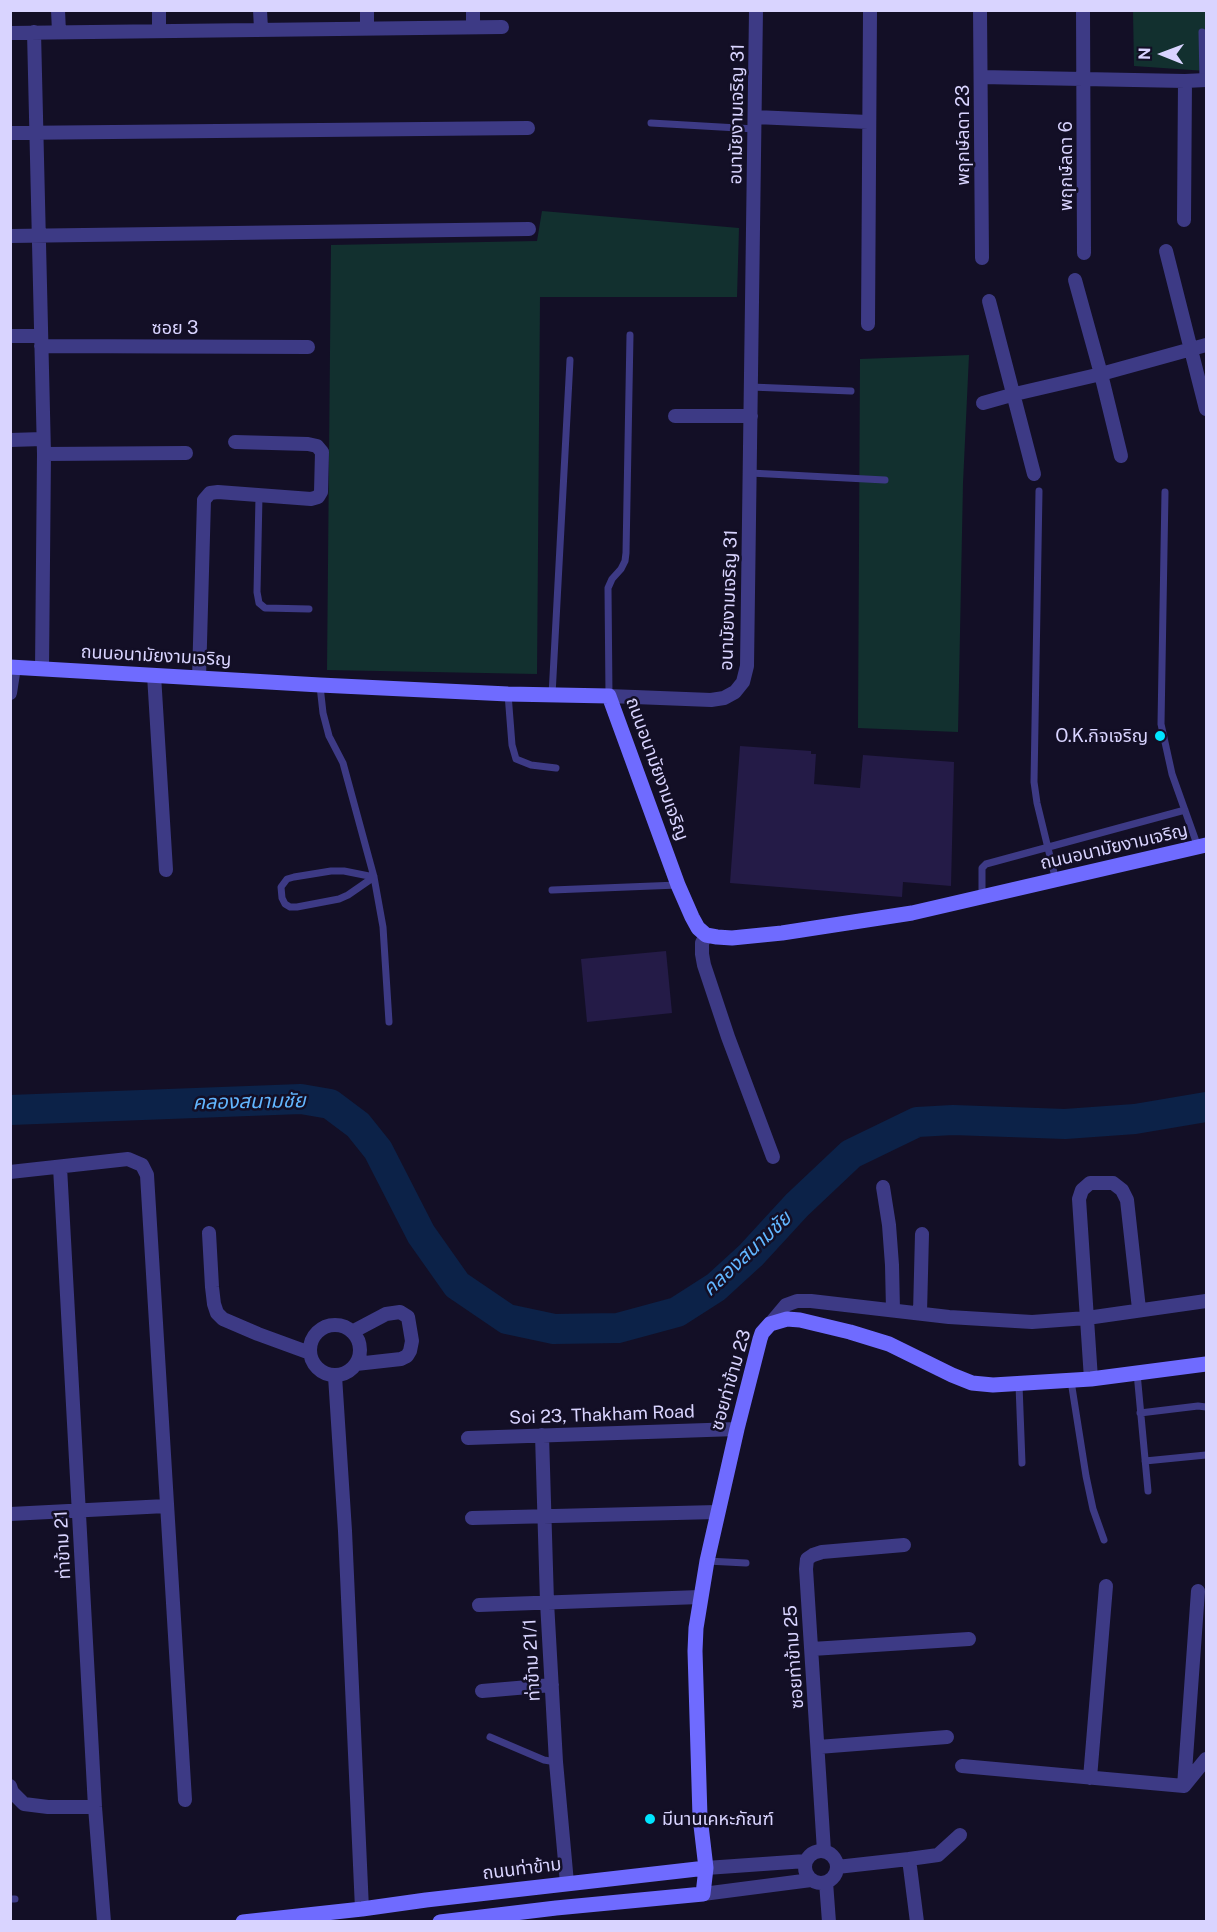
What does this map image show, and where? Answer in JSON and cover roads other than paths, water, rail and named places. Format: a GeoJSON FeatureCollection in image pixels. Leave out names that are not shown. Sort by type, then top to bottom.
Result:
{"type":"FeatureCollection","features":[{"type":"Feature","properties":{"kind":"street"},"geometry":{"type":"LineString","coordinates":[[58,10],[59,32]]}},
{"type":"Feature","properties":{"kind":"street"},"geometry":{"type":"LineString","coordinates":[[159,10],[159,31]]}},
{"type":"Feature","properties":{"kind":"street"},"geometry":{"type":"LineString","coordinates":[[260,10],[261,29]]}},
{"type":"Feature","properties":{"kind":"street"},"geometry":{"type":"LineString","coordinates":[[367,10],[367,28]]}},
{"type":"Feature","properties":{"kind":"street"},"geometry":{"type":"LineString","coordinates":[[473,10],[474,27]]}},
{"type":"Feature","properties":{"kind":"street","name":"อนามัยงามเจริญ 31"},"geometry":{"type":"LineString","coordinates":[[609,696],[711,700],[724,698],[735,692],[743,682],[747,666],[756,10]]}},
{"type":"Feature","properties":{"kind":"street","name":"พฤกษ์ลดา 23"},"geometry":{"type":"LineString","coordinates":[[980,10],[982,258]]}},
{"type":"Feature","properties":{"kind":"street","name":"พฤกษ์ลดา 6"},"geometry":{"type":"LineString","coordinates":[[1083,10],[1084,253]]}},
{"type":"Feature","properties":{"kind":"street"},"geometry":{"type":"LineString","coordinates":[[868,324],[870,12]]}},
{"type":"Feature","properties":{"kind":"street"},"geometry":{"type":"LineString","coordinates":[[10,33],[502,27]]}},
{"type":"Feature","properties":{"kind":"street"},"geometry":{"type":"LineString","coordinates":[[34,32],[44,454],[42,669]]}},
{"type":"Feature","properties":{"kind":"street"},"geometry":{"type":"LineString","coordinates":[[981,77],[1204,80]]}},
{"type":"Feature","properties":{"kind":"street"},"geometry":{"type":"LineString","coordinates":[[1184,220],[1185,81]]}},
{"type":"Feature","properties":{"kind":"street"},"geometry":{"type":"LineString","coordinates":[[755,123],[868,122]]}},
{"type":"Feature","properties":{"kind":"street"},"geometry":{"type":"LineString","coordinates":[[10,133],[528,128]]}},
{"type":"Feature","properties":{"kind":"street"},"geometry":{"type":"LineString","coordinates":[[10,236],[529,230]]}},
{"type":"Feature","properties":{"kind":"street"},"geometry":{"type":"LineString","coordinates":[[1166,251],[1206,409]]}},
{"type":"Feature","properties":{"kind":"street"},"geometry":{"type":"LineString","coordinates":[[1075,280],[1121,456]]}},
{"type":"Feature","properties":{"kind":"street"},"geometry":{"type":"LineString","coordinates":[[989,301],[1034,474]]}},
{"type":"Feature","properties":{"kind":"street","name":"ซอย 3"},"geometry":{"type":"LineString","coordinates":[[10,336],[40,341],[308,347]]}},
{"type":"Feature","properties":{"kind":"street"},"geometry":{"type":"LineString","coordinates":[[983,403],[1206,345]]}},
{"type":"Feature","properties":{"kind":"street"},"geometry":{"type":"LineString","coordinates":[[675,416],[751,416]]}},
{"type":"Feature","properties":{"kind":"street"},"geometry":{"type":"LineString","coordinates":[[10,440],[43,439]]}},
{"type":"Feature","properties":{"kind":"street"},"geometry":{"type":"LineString","coordinates":[[199,678],[204,500],[210,493],[218,492],[311,499],[318,497],[321,492],[322,452],[317,446],[235,442]]}},
{"type":"Feature","properties":{"kind":"street"},"geometry":{"type":"LineString","coordinates":[[44,454],[186,453]]}},
{"type":"Feature","properties":{"kind":"street"},"geometry":{"type":"LineString","coordinates":[[10,693],[12,667]]}},
{"type":"Feature","properties":{"kind":"street","name":"ถนนอนามัยงามเจริญ"},"geometry":{"type":"LineString","coordinates":[[12,667],[320,685],[508,694],[609,696],[678,885],[698,928],[706,935],[732,938],[873,920],[982,898],[1202,846]]}},
{"type":"Feature","properties":{"kind":"street"},"geometry":{"type":"LineString","coordinates":[[154,675],[166,870]]}},
{"type":"Feature","properties":{"kind":"street"},"geometry":{"type":"LineString","coordinates":[[706,935],[702,943],[704,965],[773,1157]]}},
{"type":"Feature","properties":{"kind":"street"},"geometry":{"type":"LineString","coordinates":[[10,1172],[128,1159],[142,1165],[147,1175],[185,1800]]}},
{"type":"Feature","properties":{"kind":"street","name":"ท่าข้าม 21"},"geometry":{"type":"LineString","coordinates":[[60,1167],[95,1807],[104,1922]]}},
{"type":"Feature","properties":{"kind":"street"},"geometry":{"type":"LineString","coordinates":[[1091,1379],[1079,1199],[1082,1190],[1090,1184],[1113,1183],[1122,1190],[1127,1200],[1140,1310]]}},
{"type":"Feature","properties":{"kind":"street"},"geometry":{"type":"LineString","coordinates":[[883,1187],[890,1235],[892,1310]]}},
{"type":"Feature","properties":{"kind":"street"},"geometry":{"type":"LineString","coordinates":[[209,1233],[212,1287],[217,1313],[223,1319],[310,1353]]}},
{"type":"Feature","properties":{"kind":"street"},"geometry":{"type":"LineString","coordinates":[[920,1313],[922,1234]]}},
{"type":"Feature","properties":{"kind":"street"},"geometry":{"type":"LineString","coordinates":[[770,1324],[786,1305],[811,1300],[949,1317],[1032,1322],[1087,1318],[1206,1301]]}},
{"type":"Feature","properties":{"kind":"street"},"geometry":{"type":"LineString","coordinates":[[352,1332],[386,1314],[400,1312],[408,1317],[412,1341],[407,1356],[401,1359],[356,1364]]}},
{"type":"Feature","properties":{"kind":"street","name":"ซอยท่าข้าม 23"},"geometry":{"type":"LineString","coordinates":[[704,1894],[706,1868],[700,1817],[695,1651],[700,1597],[717,1512],[760,1339],[770,1324],[787,1319],[850,1332],[890,1344],[972,1383],[993,1385],[1071,1381],[1206,1364]]}},
{"type":"Feature","properties":{"kind":"street"},"geometry":{"type":"LineString","coordinates":[[337,1325],[345,1327],[357,1337],[360,1351],[356,1364],[347,1373],[335,1376],[321,1372],[315,1367],[310,1353],[310,1344],[314,1336],[328,1326],[337,1325]]}},
{"type":"Feature","properties":{"kind":"street"},"geometry":{"type":"LineString","coordinates":[[335,1376],[347,1566],[362,1909]]}},
{"type":"Feature","properties":{"kind":"street","name":"Soi 23, Thakham Road"},"geometry":{"type":"LineString","coordinates":[[468,1438],[737,1429]]}},
{"type":"Feature","properties":{"kind":"street","name":"ท่าข้าม 21/1"},"geometry":{"type":"LineString","coordinates":[[542,1435],[547,1602],[556,1762],[567,1883]]}},
{"type":"Feature","properties":{"kind":"street"},"geometry":{"type":"LineString","coordinates":[[10,1514],[166,1506]]}},
{"type":"Feature","properties":{"kind":"street"},"geometry":{"type":"LineString","coordinates":[[472,1518],[717,1512]]}},
{"type":"Feature","properties":{"kind":"street","name":"ซอยท่าข้าม 25"},"geometry":{"type":"LineString","coordinates":[[824,1851],[807,1559],[822,1552],[904,1545]]}},
{"type":"Feature","properties":{"kind":"street"},"geometry":{"type":"LineString","coordinates":[[1090,1778],[1106,1586]]}},
{"type":"Feature","properties":{"kind":"street"},"geometry":{"type":"LineString","coordinates":[[1184,1786],[1200,1636],[1198,1591]]}},
{"type":"Feature","properties":{"kind":"street"},"geometry":{"type":"LineString","coordinates":[[479,1605],[700,1597]]}},
{"type":"Feature","properties":{"kind":"street"},"geometry":{"type":"LineString","coordinates":[[812,1649],[969,1639]]}},
{"type":"Feature","properties":{"kind":"street"},"geometry":{"type":"LineString","coordinates":[[482,1691],[552,1685]]}},
{"type":"Feature","properties":{"kind":"street"},"geometry":{"type":"LineString","coordinates":[[818,1747],[947,1737]]}},
{"type":"Feature","properties":{"kind":"street"},"geometry":{"type":"LineString","coordinates":[[1184,1786],[1206,1759]]}},
{"type":"Feature","properties":{"kind":"street"},"geometry":{"type":"LineString","coordinates":[[962,1766],[1184,1786]]}},
{"type":"Feature","properties":{"kind":"street"},"geometry":{"type":"LineString","coordinates":[[10,1786],[12,1792],[24,1804],[48,1807],[95,1807]]}},
{"type":"Feature","properties":{"kind":"street"},"geometry":{"type":"LineString","coordinates":[[837,1867],[938,1855],[960,1834]]}},
{"type":"Feature","properties":{"kind":"street"},"geometry":{"type":"LineString","coordinates":[[440,1922],[704,1894],[811,1880],[821,1883],[826,1882],[835,1874],[837,1867],[835,1860],[824,1851],[816,1852],[806,1861],[805,1871],[811,1880]]}},
{"type":"Feature","properties":{"kind":"street"},"geometry":{"type":"LineString","coordinates":[[909,1859],[917,1922]]}},
{"type":"Feature","properties":{"kind":"street","name":"ถนนท่าข้าม"},"geometry":{"type":"LineString","coordinates":[[243,1922],[567,1883],[706,1868],[806,1861]]}},
{"type":"Feature","properties":{"kind":"street"},"geometry":{"type":"LineString","coordinates":[[826,1882],[829,1922]]}},
{"type":"Feature","properties":{"kind":"lane"},"geometry":{"type":"LineString","coordinates":[[1202,33],[1204,80]]}},
{"type":"Feature","properties":{"kind":"lane"},"geometry":{"type":"LineString","coordinates":[[651,123],[755,123]]}},
{"type":"Feature","properties":{"kind":"lane"},"geometry":{"type":"LineString","coordinates":[[609,696],[608,588],[621,569],[626,553],[630,335]]}},
{"type":"Feature","properties":{"kind":"lane"},"geometry":{"type":"LineString","coordinates":[[552,695],[570,360]]}},
{"type":"Feature","properties":{"kind":"lane"},"geometry":{"type":"LineString","coordinates":[[751,387],[851,391]]}},
{"type":"Feature","properties":{"kind":"lane"},"geometry":{"type":"LineString","coordinates":[[750,473],[885,480]]}},
{"type":"Feature","properties":{"kind":"lane"},"geometry":{"type":"LineString","coordinates":[[1039,491],[1034,782],[1056,881]]}},
{"type":"Feature","properties":{"kind":"lane"},"geometry":{"type":"LineString","coordinates":[[1165,492],[1161,724],[1172,774],[1185,810],[1202,846]]}},
{"type":"Feature","properties":{"kind":"lane"},"geometry":{"type":"LineString","coordinates":[[259,496],[257,592],[259,603],[265,608],[309,609]]}},
{"type":"Feature","properties":{"kind":"lane"},"geometry":{"type":"LineString","coordinates":[[320,685],[323,713],[329,736],[343,763],[374,877],[383,927],[389,1022]]}},
{"type":"Feature","properties":{"kind":"lane"},"geometry":{"type":"LineString","coordinates":[[508,694],[512,745],[516,759],[531,765],[556,768]]}},
{"type":"Feature","properties":{"kind":"lane"},"geometry":{"type":"LineString","coordinates":[[982,898],[982,868],[986,864],[1185,810]]}},
{"type":"Feature","properties":{"kind":"lane"},"geometry":{"type":"LineString","coordinates":[[344,871],[374,877],[339,899],[297,908],[285,904],[282,898],[281,887],[287,879],[294,877],[344,871]]}},
{"type":"Feature","properties":{"kind":"lane"},"geometry":{"type":"LineString","coordinates":[[552,890],[678,885]]}},
{"type":"Feature","properties":{"kind":"lane"},"geometry":{"type":"LineString","coordinates":[[1137,1373],[1148,1491]]}},
{"type":"Feature","properties":{"kind":"lane"},"geometry":{"type":"LineString","coordinates":[[1071,1381],[1086,1476],[1093,1509],[1104,1540]]}},
{"type":"Feature","properties":{"kind":"lane"},"geometry":{"type":"LineString","coordinates":[[1019,1385],[1022,1463]]}},
{"type":"Feature","properties":{"kind":"lane"},"geometry":{"type":"LineString","coordinates":[[1140,1413],[1206,1407]]}},
{"type":"Feature","properties":{"kind":"lane"},"geometry":{"type":"LineString","coordinates":[[1145,1461],[1206,1455]]}},
{"type":"Feature","properties":{"kind":"lane"},"geometry":{"type":"LineString","coordinates":[[707,1561],[746,1563]]}},
{"type":"Feature","properties":{"kind":"lane"},"geometry":{"type":"LineString","coordinates":[[490,1737],[544,1760],[556,1762]]}},
{"type":"Feature","properties":{"kind":"waterway","name":"คลองสนามชัย"},"geometry":{"type":"LineString","coordinates":[[10,1110],[301,1099],[330,1104],[358,1125],[378,1150],[421,1234],[457,1285],[507,1319],[554,1329],[618,1328],[677,1312],[716,1287],[851,1154],[917,1122],[953,1120],[1065,1124],[1135,1119],[1206,1107]]}},
{"type":"Feature","properties":{"kind":"place","name":"O.K.กิจเจริญ"},"geometry":{"type":"Point","coordinates":[1160,736]}},
{"type":"Feature","properties":{"kind":"place","name":"มีนานเคหะภัณฑ์"},"geometry":{"type":"Point","coordinates":[650,1819]}}]}
